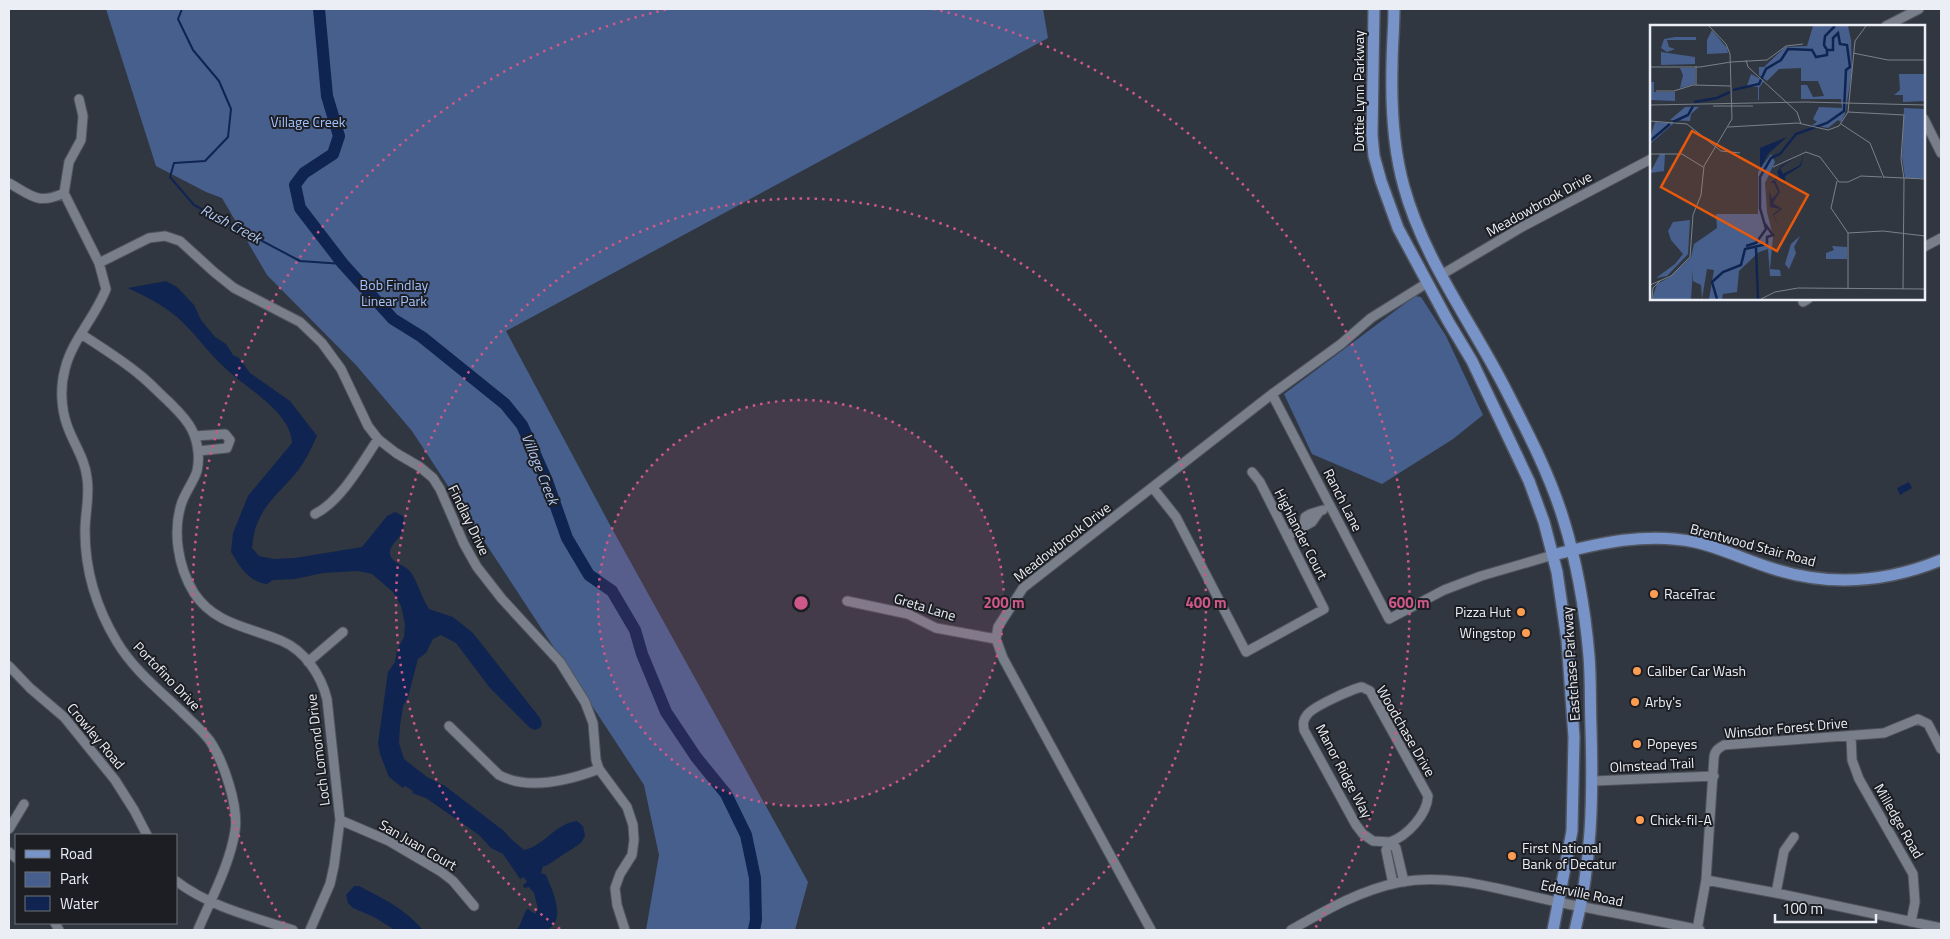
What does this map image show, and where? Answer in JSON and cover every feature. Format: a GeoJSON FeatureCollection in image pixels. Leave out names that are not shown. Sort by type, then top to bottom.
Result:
{"type":"FeatureCollection","features":[{"type":"Feature","properties":{"kind":"main road","name":"Dottie Lynn Parkway"},"geometry":{"type":"LineString","coordinates":[[1374,9],[1372,135],[1374,156],[1387,200],[1398,228],[1427,283]]}},
{"type":"Feature","properties":{"kind":"main road"},"geometry":{"type":"LineString","coordinates":[[1394,9],[1392,98],[1396,141],[1404,186],[1415,219],[1441,275]]}},
{"type":"Feature","properties":{"kind":"main road"},"geometry":{"type":"LineString","coordinates":[[1398,228],[1407,236],[1425,269],[1441,275]]}},
{"type":"Feature","properties":{"kind":"main road","name":"Eastchase Parkway"},"geometry":{"type":"LineString","coordinates":[[1441,275],[1487,352],[1548,478],[1572,550],[1581,589],[1589,657],[1592,823],[1581,907],[1575,930]]}},
{"type":"Feature","properties":{"kind":"main road","name":"Eastchase Parkway"},"geometry":{"type":"LineString","coordinates":[[1427,283],[1472,361],[1492,401],[1540,508],[1553,555],[1566,636],[1573,726],[1572,831],[1560,903],[1553,930]]}},
{"type":"Feature","properties":{"kind":"main road"},"geometry":{"type":"LineString","coordinates":[[1492,401],[1507,392]]}},
{"type":"Feature","properties":{"kind":"main road","name":"Brentwood Stair Road"},"geometry":{"type":"LineString","coordinates":[[1553,555],[1618,540],[1670,539],[1695,542],[1792,574],[1835,581],[1880,578],[1941,560]]}},
{"type":"Feature","properties":{"kind":"main road"},"geometry":{"type":"LineString","coordinates":[[1573,726],[1590,727]]}},
{"type":"Feature","properties":{"kind":"street"},"geometry":{"type":"LineString","coordinates":[[1888,25],[1919,9]]}},
{"type":"Feature","properties":{"kind":"street"},"geometry":{"type":"LineString","coordinates":[[9,183],[42,200],[51,200],[64,193],[69,162],[81,140],[83,116],[79,99]]}},
{"type":"Feature","properties":{"kind":"street"},"geometry":{"type":"LineString","coordinates":[[1925,121],[1941,153]]}},
{"type":"Feature","properties":{"kind":"street","name":"Meadowbrook Drive"},"geometry":{"type":"LineString","coordinates":[[1441,275],[1522,227],[1650,160]]}},
{"type":"Feature","properties":{"kind":"street","name":"Portofino Drive"},"geometry":{"type":"LineString","coordinates":[[64,193],[99,264],[106,289],[69,356],[65,369],[62,405],[67,426],[77,445],[87,476],[85,530],[87,559],[98,605],[117,643],[144,676],[210,742],[224,770],[234,806],[236,829],[232,848],[198,930]]}},
{"type":"Feature","properties":{"kind":"street","name":"Findlay Drive"},"geometry":{"type":"LineString","coordinates":[[99,264],[149,238],[165,236],[180,241],[234,288],[300,322],[322,343],[341,369],[368,426],[378,439],[433,478],[477,567],[502,599],[567,672],[585,702],[593,722],[596,760],[599,769],[627,807],[633,825],[632,855],[620,874],[615,888],[617,905],[625,930]]}},
{"type":"Feature","properties":{"kind":"street"},"geometry":{"type":"LineString","coordinates":[[1925,246],[1941,238]]}},
{"type":"Feature","properties":{"kind":"street","name":"Meadowbrook Drive"},"geometry":{"type":"LineString","coordinates":[[996,639],[998,627],[1023,588],[1272,394],[1341,344],[1371,318],[1427,283]]}},
{"type":"Feature","properties":{"kind":"street","name":"Loch Lomond Drive"},"geometry":{"type":"LineString","coordinates":[[81,334],[141,376],[186,420],[195,436],[198,451],[197,471],[181,504],[178,524],[179,554],[188,582],[202,603],[223,620],[283,641],[298,651],[323,683],[327,699],[340,820],[330,884],[310,930]]}},
{"type":"Feature","properties":{"kind":"street","name":"Ranch Lane"},"geometry":{"type":"LineString","coordinates":[[1272,394],[1389,619]]}},
{"type":"Feature","properties":{"kind":"street"},"geometry":{"type":"LineString","coordinates":[[195,436],[225,434],[230,440],[228,448],[198,451]]}},
{"type":"Feature","properties":{"kind":"street"},"geometry":{"type":"LineString","coordinates":[[315,514],[325,509],[354,475],[378,439]]}},
{"type":"Feature","properties":{"kind":"street","name":"Highlander Court"},"geometry":{"type":"LineString","coordinates":[[1153,488],[1176,517],[1246,652],[1324,609],[1260,482],[1252,472]]}},
{"type":"Feature","properties":{"kind":"street"},"geometry":{"type":"LineString","coordinates":[[1287,536],[1312,522],[1319,512],[1331,506]]}},
{"type":"Feature","properties":{"kind":"street","name":"Brentwood Stair Road"},"geometry":{"type":"LineString","coordinates":[[1389,619],[1444,590],[1490,573],[1553,555]]}},
{"type":"Feature","properties":{"kind":"street","name":"Greta Lane"},"geometry":{"type":"LineString","coordinates":[[847,600],[908,614],[936,628],[996,639]]}},
{"type":"Feature","properties":{"kind":"street"},"geometry":{"type":"LineString","coordinates":[[308,662],[343,632]]}},
{"type":"Feature","properties":{"kind":"street"},"geometry":{"type":"LineString","coordinates":[[996,639],[1003,658],[1151,930]]}},
{"type":"Feature","properties":{"kind":"street","name":"Crowley Road"},"geometry":{"type":"LineString","coordinates":[[9,666],[30,688],[64,717],[115,780],[146,834]]}},
{"type":"Feature","properties":{"kind":"street","name":"Woodchase Drive"},"geometry":{"type":"LineString","coordinates":[[1303,721],[1308,713],[1352,689],[1362,687],[1370,691],[1428,796],[1427,806],[1423,812],[1400,839],[1390,842]]}},
{"type":"Feature","properties":{"kind":"street","name":"Winsdor Forest Drive"},"geometry":{"type":"LineString","coordinates":[[1698,930],[1706,880],[1714,754],[1724,745],[1884,733],[1918,719],[1928,724],[1941,749]]}},
{"type":"Feature","properties":{"kind":"street","name":"Manor Ridge Way"},"geometry":{"type":"LineString","coordinates":[[1303,721],[1304,730],[1363,834],[1373,841],[1390,842]]}},
{"type":"Feature","properties":{"kind":"street"},"geometry":{"type":"LineString","coordinates":[[448,726],[499,775],[506,779],[519,782],[563,780],[599,769]]}},
{"type":"Feature","properties":{"kind":"street","name":"Milledge Road"},"geometry":{"type":"LineString","coordinates":[[1851,736],[1852,760],[1859,779],[1913,874],[1916,897],[1911,922]]}},
{"type":"Feature","properties":{"kind":"street","name":"Olmstead Trail"},"geometry":{"type":"LineString","coordinates":[[1592,782],[1714,776]]}},
{"type":"Feature","properties":{"kind":"street"},"geometry":{"type":"LineString","coordinates":[[9,829],[24,804]]}},
{"type":"Feature","properties":{"kind":"street","name":"San Juan Court"},"geometry":{"type":"LineString","coordinates":[[340,820],[389,841],[440,872],[453,881],[474,906]]}},
{"type":"Feature","properties":{"kind":"street"},"geometry":{"type":"LineString","coordinates":[[1776,892],[1784,851],[1794,837]]}},
{"type":"Feature","properties":{"kind":"street"},"geometry":{"type":"LineString","coordinates":[[1393,884],[1386,850],[1390,842],[1396,848],[1404,882]]}},
{"type":"Feature","properties":{"kind":"street"},"geometry":{"type":"LineString","coordinates":[[1390,868],[1400,866]]}},
{"type":"Feature","properties":{"kind":"street","name":"Ederville Road"},"geometry":{"type":"LineString","coordinates":[[1291,930],[1353,896],[1393,884],[1432,880],[1483,885],[1560,903],[1698,930]]}},
{"type":"Feature","properties":{"kind":"street"},"geometry":{"type":"LineString","coordinates":[[1706,880],[1776,892],[1941,928]]}},
{"type":"Feature","properties":{"kind":"street"},"geometry":{"type":"LineString","coordinates":[[178,883],[189,891],[210,902],[293,930]]}},
{"type":"Feature","properties":{"kind":"green space","name":"Bob Findlay Linear Park"},"geometry":{"type":"Polygon","coordinates":[[[106,9],[1043,9],[1048,38],[506,331],[610,525],[808,882],[795,930],[646,930],[659,855],[644,785],[412,431],[356,365],[267,275],[222,198],[206,192],[156,166],[106,9]]]}},
{"type":"Feature","properties":{"kind":"green space"},"geometry":{"type":"Polygon","coordinates":[[[1415,296],[1421,297],[1446,336],[1483,415],[1453,439],[1382,484],[1312,454],[1284,394],[1415,296]]]}},
{"type":"Feature","properties":{"kind":"water"},"geometry":{"type":"Polygon","coordinates":[[[166,281],[177,287],[194,305],[201,320],[215,337],[226,344],[233,355],[239,358],[250,373],[290,401],[317,436],[299,469],[261,514],[252,548],[259,556],[274,559],[295,558],[362,547],[387,516],[395,512],[403,516],[403,529],[390,550],[393,560],[410,571],[429,609],[453,617],[473,633],[540,718],[542,724],[540,728],[535,730],[530,728],[490,688],[456,643],[441,635],[433,639],[426,653],[418,659],[408,697],[403,706],[399,743],[404,759],[427,777],[445,786],[504,831],[524,850],[538,844],[556,830],[570,823],[577,821],[583,826],[585,836],[581,843],[546,866],[543,866],[541,873],[546,875],[549,881],[556,905],[556,920],[553,926],[546,930],[515,930],[519,927],[526,910],[528,909],[535,914],[538,909],[534,893],[529,887],[524,888],[523,885],[527,882],[524,877],[520,879],[503,854],[491,848],[479,835],[426,798],[412,793],[413,791],[405,786],[403,788],[389,777],[378,743],[388,672],[395,662],[397,650],[404,637],[405,624],[401,606],[393,592],[372,574],[358,571],[323,573],[295,579],[273,580],[267,584],[261,583],[246,573],[231,552],[233,533],[248,496],[292,443],[290,431],[284,420],[275,410],[222,365],[177,317],[160,305],[128,288],[166,281]]]}},
{"type":"Feature","properties":{"kind":"water"},"geometry":{"type":"Polygon","coordinates":[[[1909,482],[1912,488],[1900,495],[1897,488],[1909,482]]]}},
{"type":"Feature","properties":{"kind":"water"},"geometry":{"type":"Polygon","coordinates":[[[354,886],[359,886],[393,905],[408,915],[423,930],[395,930],[374,917],[353,908],[348,903],[346,895],[354,886]]]}},
{"type":"Feature","properties":{"kind":"waterway","name":"Rush Creek"},"geometry":{"type":"LineString","coordinates":[[182,9],[178,19],[193,50],[219,81],[231,109],[228,137],[205,161],[174,163],[170,177],[194,205],[300,261],[343,264]]}},
{"type":"Feature","properties":{"kind":"waterway","name":"Village Creek"},"geometry":{"type":"LineString","coordinates":[[319,9],[327,96],[339,136],[333,154],[304,173],[295,185],[300,208],[343,264],[393,319],[422,337],[505,404],[522,425],[547,481],[567,538],[589,575],[612,591],[635,630],[642,654],[666,712],[696,757],[726,794],[746,835],[755,878],[756,920],[754,930]]}},
{"type":"Feature","properties":{"kind":"place","name":"RaceTrac"},"geometry":{"type":"Point","coordinates":[1654,594]}},
{"type":"Feature","properties":{"kind":"place","name":"Pizza Hut"},"geometry":{"type":"Point","coordinates":[1521,612]}},
{"type":"Feature","properties":{"kind":"place","name":"Wingstop"},"geometry":{"type":"Point","coordinates":[1526,633]}},
{"type":"Feature","properties":{"kind":"place","name":"Caliber Car Wash"},"geometry":{"type":"Point","coordinates":[1637,671]}},
{"type":"Feature","properties":{"kind":"place","name":"Arby's"},"geometry":{"type":"Point","coordinates":[1635,702]}},
{"type":"Feature","properties":{"kind":"place","name":"Popeyes"},"geometry":{"type":"Point","coordinates":[1637,744]}},
{"type":"Feature","properties":{"kind":"place","name":"Chick-fil-A"},"geometry":{"type":"Point","coordinates":[1640,820]}},
{"type":"Feature","properties":{"kind":"place","name":"First National Bank of Decatur"},"geometry":{"type":"Point","coordinates":[1512,856]}}]}
